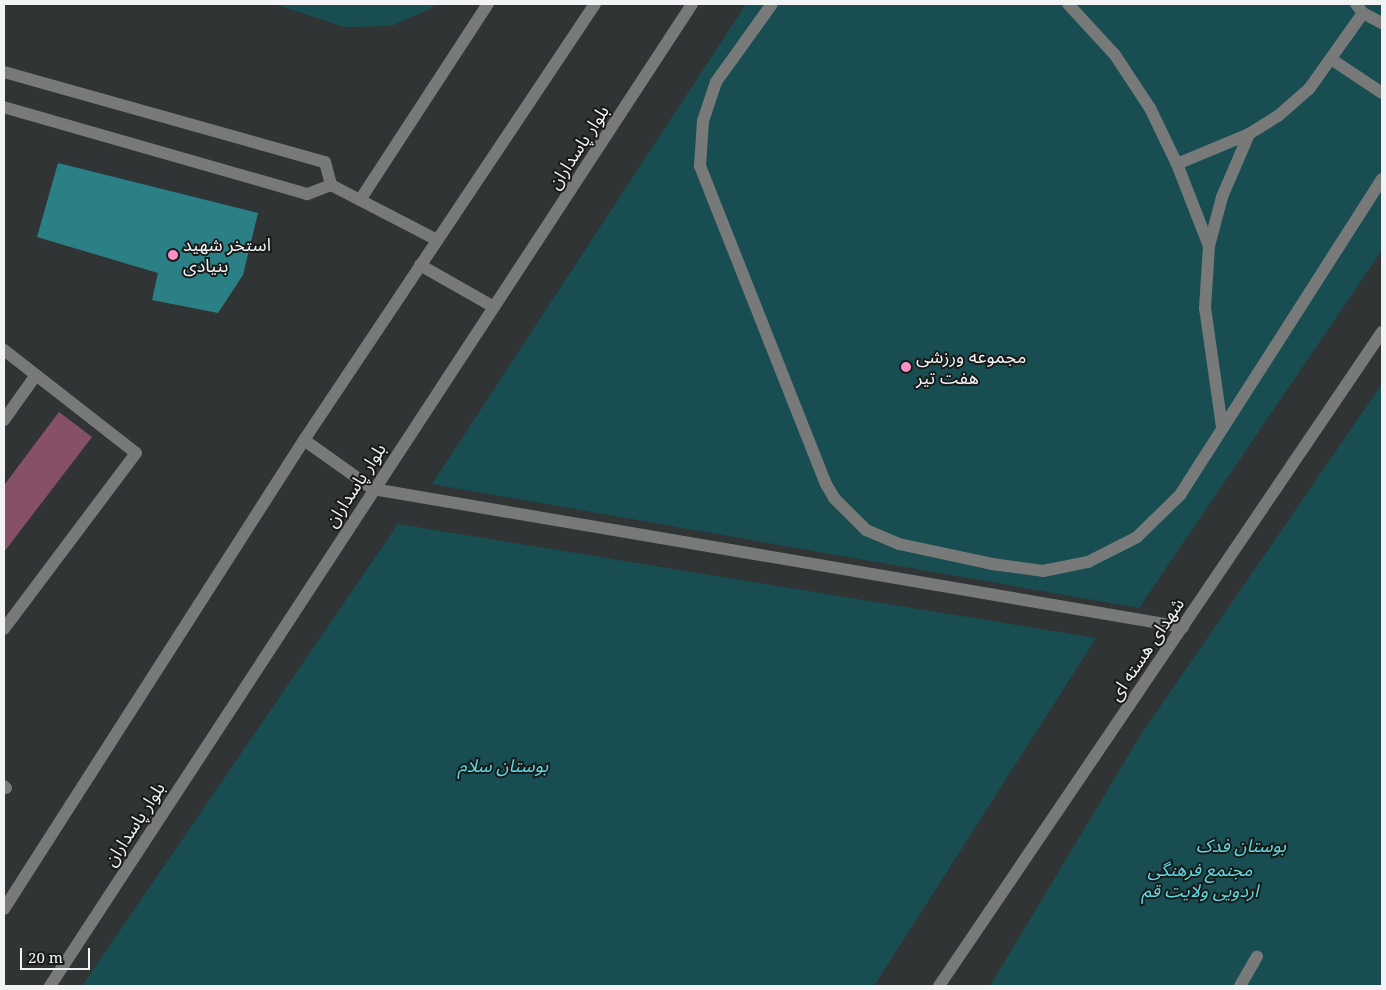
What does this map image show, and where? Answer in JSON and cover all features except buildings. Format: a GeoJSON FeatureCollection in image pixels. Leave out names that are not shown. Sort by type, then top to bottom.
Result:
{"type":"FeatureCollection","features":[{"type":"Feature","properties":{"kind":"street"},"geometry":{"type":"LineString","coordinates":[[360,200],[488,4]]}},
{"type":"Feature","properties":{"kind":"street"},"geometry":{"type":"LineString","coordinates":[[4,909],[304,440],[594,4]]}},
{"type":"Feature","properties":{"kind":"street","name":"بلوار پاسداران"},"geometry":{"type":"LineString","coordinates":[[50,986],[373,489],[692,4]]}},
{"type":"Feature","properties":{"kind":"street"},"geometry":{"type":"LineString","coordinates":[[772,4],[716,82],[703,121],[700,166],[826,484],[834,498],[866,530],[899,544],[1000,565],[1043,571],[1088,562],[1137,538],[1180,495],[1382,179]]}},
{"type":"Feature","properties":{"kind":"street"},"geometry":{"type":"LineString","coordinates":[[1068,4],[1115,55],[1166,129],[1177,164],[1209,246]]}},
{"type":"Feature","properties":{"kind":"street"},"geometry":{"type":"LineString","coordinates":[[1177,164],[1249,134],[1278,116],[1309,89],[1330,59],[1360,8],[1382,23]]}},
{"type":"Feature","properties":{"kind":"street"},"geometry":{"type":"LineString","coordinates":[[1330,59],[1382,93]]}},
{"type":"Feature","properties":{"kind":"street"},"geometry":{"type":"LineString","coordinates":[[4,72],[325,162],[331,185]]}},
{"type":"Feature","properties":{"kind":"street"},"geometry":{"type":"LineString","coordinates":[[4,107],[307,194],[331,185],[437,240]]}},
{"type":"Feature","properties":{"kind":"street"},"geometry":{"type":"LineString","coordinates":[[1222,427],[1204,308],[1209,246],[1222,197],[1249,134]]}},
{"type":"Feature","properties":{"kind":"street"},"geometry":{"type":"LineString","coordinates":[[420,265],[494,307]]}},
{"type":"Feature","properties":{"kind":"street","name":"شهدای هسته ای"},"geometry":{"type":"LineString","coordinates":[[939,986],[1382,332]]}},
{"type":"Feature","properties":{"kind":"street"},"geometry":{"type":"LineString","coordinates":[[4,350],[136,453],[8,614],[4,629]]}},
{"type":"Feature","properties":{"kind":"street"},"geometry":{"type":"LineString","coordinates":[[4,420],[36,375]]}},
{"type":"Feature","properties":{"kind":"street"},"geometry":{"type":"LineString","coordinates":[[304,440],[373,489],[1183,627]]}},
{"type":"Feature","properties":{"kind":"street"},"geometry":{"type":"LineString","coordinates":[[1240,986],[1257,956]]}},
{"type":"Feature","properties":{"kind":"green space"},"geometry":{"type":"Polygon","coordinates":[[[275,4],[436,4],[430,9],[391,26],[344,27],[275,4]]]}},
{"type":"Feature","properties":{"kind":"green space","name":"مجموعه ورزشی هفت تیر"},"geometry":{"type":"Polygon","coordinates":[[[746,4],[1382,4],[1382,250],[1139,608],[432,484],[746,4]]]}},
{"type":"Feature","properties":{"kind":"green space","name":"بوستان فدک"},"geometry":{"type":"Polygon","coordinates":[[[1382,384],[1382,986],[990,986],[1140,736],[1382,384]]]}},
{"type":"Feature","properties":{"kind":"green space","name":"بوستان سلام"},"geometry":{"type":"Polygon","coordinates":[[[398,524],[1096,638],[874,986],[82,986],[398,524]]]}},
{"type":"Feature","properties":{"kind":"shaded area","name":"استخر شهید بنیادی"},"geometry":{"type":"Polygon","coordinates":[[[58,163],[258,213],[243,275],[218,313],[152,300],[158,273],[37,237],[58,163]]]}},
{"type":"Feature","properties":{"kind":"place","name":"استخر شهید بنیادی"},"geometry":{"type":"Point","coordinates":[173,255]}},
{"type":"Feature","properties":{"kind":"place","name":"مجموعه ورزشی هفت تیر"},"geometry":{"type":"Point","coordinates":[906,367]}},
{"type":"Feature","properties":{"kind":"park label","name":"مجنمع فرهنگی اردویی ولایت قم"},"geometry":{"type":"Point","coordinates":[1200,880]}}]}
